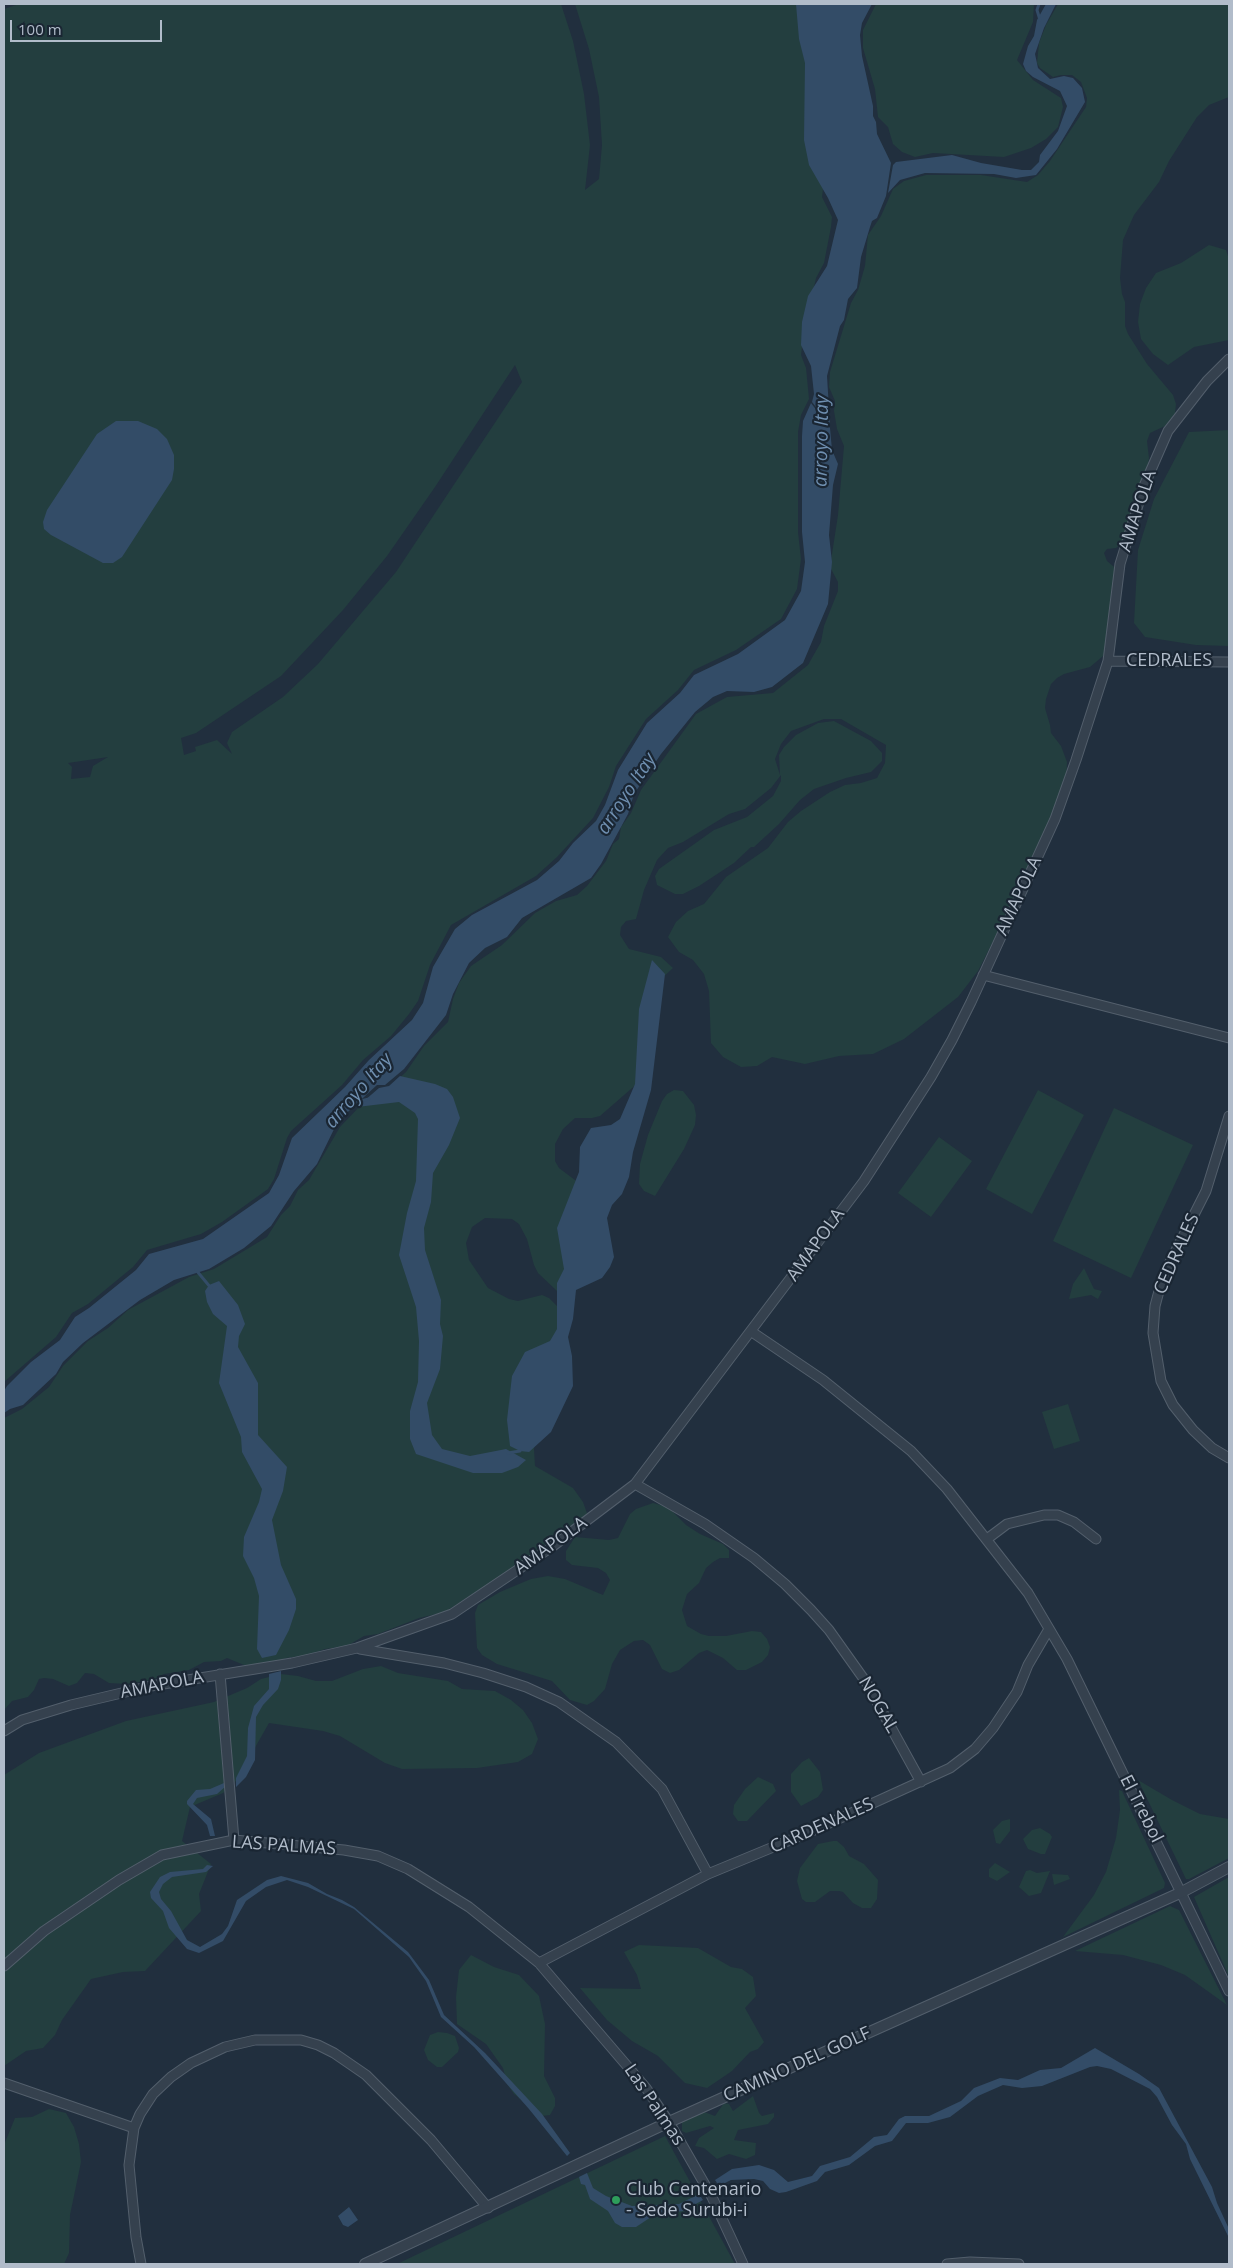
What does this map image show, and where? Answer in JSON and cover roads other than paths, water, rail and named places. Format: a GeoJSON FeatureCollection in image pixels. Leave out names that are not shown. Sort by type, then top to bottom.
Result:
{"type":"FeatureCollection","features":[{"type":"Feature","properties":{"kind":"street","name":"AMAPOLA"},"geometry":{"type":"LineString","coordinates":[[4,1731],[22,1720],[71,1705],[152,1686],[292,1662],[357,1648],[452,1614],[554,1546],[635,1484],[752,1332],[864,1181],[926,1085],[952,1040],[1055,819],[1076,760],[1108,661],[1120,564],[1144,486],[1168,432],[1207,381],[1229,359]]}},
{"type":"Feature","properties":{"kind":"street","name":"CEDRALES"},"geometry":{"type":"LineString","coordinates":[[1108,661],[1229,662]]}},
{"type":"Feature","properties":{"kind":"street"},"geometry":{"type":"LineString","coordinates":[[983,975],[1229,1038]]}},
{"type":"Feature","properties":{"kind":"street","name":"CEDRALES"},"geometry":{"type":"LineString","coordinates":[[1229,1116],[1206,1191],[1163,1276],[1155,1306],[1153,1333],[1161,1381],[1173,1405],[1193,1430],[1212,1448],[1229,1458]]}},
{"type":"Feature","properties":{"kind":"street","name":"El Trebol"},"geometry":{"type":"LineString","coordinates":[[752,1332],[823,1380],[911,1451],[948,1489],[1028,1594],[1067,1659],[1229,1991]]}},
{"type":"Feature","properties":{"kind":"street","name":"NOGAL"},"geometry":{"type":"LineString","coordinates":[[635,1484],[705,1524],[754,1558],[785,1584],[829,1630],[866,1682],[921,1782]]}},
{"type":"Feature","properties":{"kind":"street"},"geometry":{"type":"LineString","coordinates":[[987,1539],[1006,1524],[1044,1515],[1058,1515],[1074,1522],[1096,1539]]}},
{"type":"Feature","properties":{"kind":"street","name":"CARDENALES"},"geometry":{"type":"LineString","coordinates":[[539,1962],[708,1874],[950,1768],[975,1749],[994,1728],[1017,1692],[1028,1665],[1050,1629]]}},
{"type":"Feature","properties":{"kind":"street"},"geometry":{"type":"LineString","coordinates":[[357,1648],[444,1663],[526,1687],[559,1702],[616,1742],[662,1789],[708,1874]]}},
{"type":"Feature","properties":{"kind":"street"},"geometry":{"type":"LineString","coordinates":[[220,1674],[234,1840]]}},
{"type":"Feature","properties":{"kind":"street","name":"LAS PALMAS"},"geometry":{"type":"LineString","coordinates":[[4,1966],[44,1931],[119,1880],[162,1855],[234,1840],[344,1850],[378,1856],[408,1869],[469,1906],[539,1962]]}},
{"type":"Feature","properties":{"kind":"street","name":"CAMINO DEL GOLF"},"geometry":{"type":"LineString","coordinates":[[365,2264],[669,2122],[1182,1892],[1229,1867]]}},
{"type":"Feature","properties":{"kind":"street","name":"Las Palmas"},"geometry":{"type":"LineString","coordinates":[[539,1962],[646,2088],[669,2122],[712,2197],[744,2264]]}},
{"type":"Feature","properties":{"kind":"street"},"geometry":{"type":"LineString","coordinates":[[141,2264],[136,2237],[129,2165],[134,2128],[140,2114],[153,2094],[191,2062],[225,2047],[255,2040],[301,2040],[318,2045],[334,2053],[366,2076],[431,2140],[488,2208]]}},
{"type":"Feature","properties":{"kind":"street"},"geometry":{"type":"LineString","coordinates":[[4,2083],[134,2128]]}},
{"type":"Feature","properties":{"kind":"street"},"geometry":{"type":"LineString","coordinates":[[947,2264],[970,2262],[1019,2264]]}},
{"type":"Feature","properties":{"kind":"water"},"geometry":{"type":"Polygon","coordinates":[[[796,4],[872,4],[862,23],[860,35],[862,56],[877,134],[891,163],[886,196],[877,218],[872,221],[870,227],[861,257],[857,288],[848,299],[844,320],[840,326],[827,376],[830,425],[812,402],[814,394],[811,366],[801,345],[802,322],[808,296],[827,266],[838,220],[809,165],[804,140],[805,63],[799,39],[796,4]]]}},
{"type":"Feature","properties":{"kind":"water"},"geometry":{"type":"Polygon","coordinates":[[[1046,4],[1056,4],[1044,28],[1035,54],[1038,68],[1050,79],[1064,76],[1073,78],[1082,88],[1085,102],[1057,149],[1036,175],[1016,178],[994,174],[925,173],[900,180],[888,193],[893,165],[896,162],[952,155],[981,163],[1031,170],[1039,162],[1040,155],[1058,131],[1067,106],[1060,91],[1033,77],[1026,71],[1023,64],[1028,46],[1034,36],[1037,20],[1046,4]]]}},
{"type":"Feature","properties":{"kind":"water","name":"arroyo Itay"},"geometry":{"type":"Polygon","coordinates":[[[811,403],[830,428],[832,450],[838,464],[833,485],[829,535],[832,562],[828,604],[803,663],[772,687],[754,692],[727,691],[713,697],[695,712],[661,754],[634,794],[628,814],[601,864],[591,878],[522,918],[507,937],[485,948],[469,963],[453,994],[446,1015],[404,1069],[385,1085],[377,1085],[338,1121],[317,1164],[294,1191],[271,1226],[244,1248],[209,1269],[174,1280],[140,1300],[83,1343],[63,1362],[56,1374],[23,1405],[4,1413],[4,1391],[7,1386],[31,1362],[60,1340],[75,1317],[136,1270],[149,1254],[203,1239],[269,1193],[279,1175],[292,1138],[345,1087],[369,1060],[412,1020],[423,1003],[433,967],[455,929],[472,915],[537,880],[559,861],[573,843],[596,821],[605,805],[618,770],[647,723],[680,693],[694,675],[738,654],[785,620],[801,591],[805,562],[802,532],[802,436],[803,421],[811,403]]]}},
{"type":"Feature","properties":{"kind":"water"},"geometry":{"type":"Polygon","coordinates":[[[116,421],[138,421],[157,429],[167,439],[174,455],[174,469],[172,480],[122,557],[113,563],[103,563],[51,535],[44,529],[43,522],[47,510],[97,434],[116,421]]]}},
{"type":"Feature","properties":{"kind":"water"},"geometry":{"type":"Polygon","coordinates":[[[652,960],[665,974],[651,1090],[633,1152],[629,1177],[622,1194],[612,1205],[607,1218],[614,1257],[602,1278],[576,1290],[573,1319],[568,1337],[572,1356],[573,1386],[551,1432],[529,1452],[520,1451],[510,1446],[507,1420],[512,1376],[525,1352],[550,1341],[557,1329],[557,1283],[564,1269],[557,1228],[579,1172],[580,1147],[591,1128],[611,1125],[620,1119],[635,1084],[639,1009],[652,960]]]}},
{"type":"Feature","properties":{"kind":"water"},"geometry":{"type":"Polygon","coordinates":[[[400,1076],[435,1084],[447,1089],[453,1097],[460,1118],[449,1145],[433,1173],[431,1202],[424,1228],[425,1250],[441,1300],[440,1324],[443,1336],[440,1369],[427,1403],[432,1435],[442,1449],[470,1456],[506,1449],[526,1460],[518,1467],[502,1473],[473,1473],[416,1454],[410,1439],[410,1411],[418,1382],[419,1341],[416,1307],[399,1255],[407,1213],[416,1181],[418,1119],[415,1113],[399,1102],[357,1107],[379,1088],[389,1086],[400,1076]]]}},
{"type":"Feature","properties":{"kind":"water"},"geometry":{"type":"Polygon","coordinates":[[[219,1281],[238,1305],[245,1324],[239,1336],[238,1347],[258,1383],[258,1435],[287,1467],[283,1491],[272,1520],[281,1565],[296,1599],[296,1609],[289,1630],[276,1655],[262,1658],[257,1649],[259,1596],[254,1578],[243,1556],[244,1537],[259,1502],[262,1489],[242,1452],[241,1437],[219,1383],[227,1326],[213,1314],[207,1302],[205,1291],[209,1285],[219,1281]]]}},
{"type":"Feature","properties":{"kind":"water"},"geometry":{"type":"Polygon","coordinates":[[[281,1671],[278,1689],[263,1705],[256,1717],[255,1760],[246,1777],[236,1787],[236,1778],[247,1756],[248,1728],[254,1706],[269,1689],[269,1674],[281,1671]]]}},
{"type":"Feature","properties":{"kind":"water"},"geometry":{"type":"Polygon","coordinates":[[[224,1783],[226,1786],[217,1794],[197,1798],[193,1804],[211,1819],[215,1836],[210,1836],[207,1825],[187,1804],[187,1801],[196,1790],[210,1789],[224,1783]]]}},
{"type":"Feature","properties":{"kind":"water"},"geometry":{"type":"Polygon","coordinates":[[[207,1865],[213,1866],[206,1872],[172,1877],[163,1884],[159,1892],[161,1899],[171,1911],[187,1940],[200,1947],[222,1934],[228,1926],[237,1900],[267,1880],[281,1876],[308,1883],[342,1900],[354,1907],[408,1952],[429,1980],[444,2015],[485,2053],[542,2114],[570,2153],[567,2156],[529,2109],[474,2047],[441,2017],[426,1981],[409,1957],[354,1909],[308,1887],[287,1880],[266,1887],[246,1901],[223,1941],[199,1953],[187,1949],[169,1928],[163,1911],[151,1898],[150,1892],[160,1877],[170,1872],[203,1869],[207,1865]]]}},
{"type":"Feature","properties":{"kind":"water"},"geometry":{"type":"Polygon","coordinates":[[[1095,2048],[1159,2088],[1212,2187],[1229,2229],[1229,2238],[1190,2159],[1186,2144],[1172,2125],[1157,2097],[1150,2089],[1111,2069],[1097,2066],[1042,2086],[1022,2088],[1003,2085],[978,2096],[950,2117],[928,2123],[906,2123],[892,2141],[875,2146],[849,2165],[825,2172],[817,2181],[786,2192],[779,2193],[770,2189],[763,2181],[754,2179],[731,2180],[719,2186],[715,2180],[732,2169],[759,2165],[774,2170],[788,2182],[812,2176],[820,2166],[850,2157],[874,2137],[887,2135],[899,2119],[905,2116],[929,2116],[961,2101],[974,2088],[1000,2078],[1018,2080],[1040,2070],[1061,2068],[1095,2048]]]}},
{"type":"Feature","properties":{"kind":"water"},"geometry":{"type":"Polygon","coordinates":[[[587,2173],[593,2188],[606,2196],[632,2206],[679,2204],[699,2194],[703,2200],[683,2211],[654,2215],[636,2227],[622,2227],[615,2223],[608,2211],[590,2199],[585,2185],[581,2184],[579,2177],[587,2173]]]}},
{"type":"Feature","properties":{"kind":"water"},"geometry":{"type":"Polygon","coordinates":[[[349,2207],[358,2220],[348,2227],[343,2225],[338,2216],[349,2207]]]}},
{"type":"Feature","properties":{"kind":"waterway"},"geometry":{"type":"LineString","coordinates":[[1039,4],[1037,10],[1040,20]]}},
{"type":"Feature","properties":{"kind":"waterway","name":"arroyo Itay"},"geometry":{"type":"LineString","coordinates":[[356,1102],[369,1099]]}},
{"type":"Feature","properties":{"kind":"waterway"},"geometry":{"type":"LineString","coordinates":[[196,1270],[211,1288]]}},
{"type":"Feature","properties":{"kind":"waterway"},"geometry":{"type":"LineString","coordinates":[[508,1453],[520,1451]]}},
{"type":"Feature","properties":{"kind":"place","name":"Club Centenario - Sede Surubi-i"},"geometry":{"type":"Point","coordinates":[616,2200]}}]}
